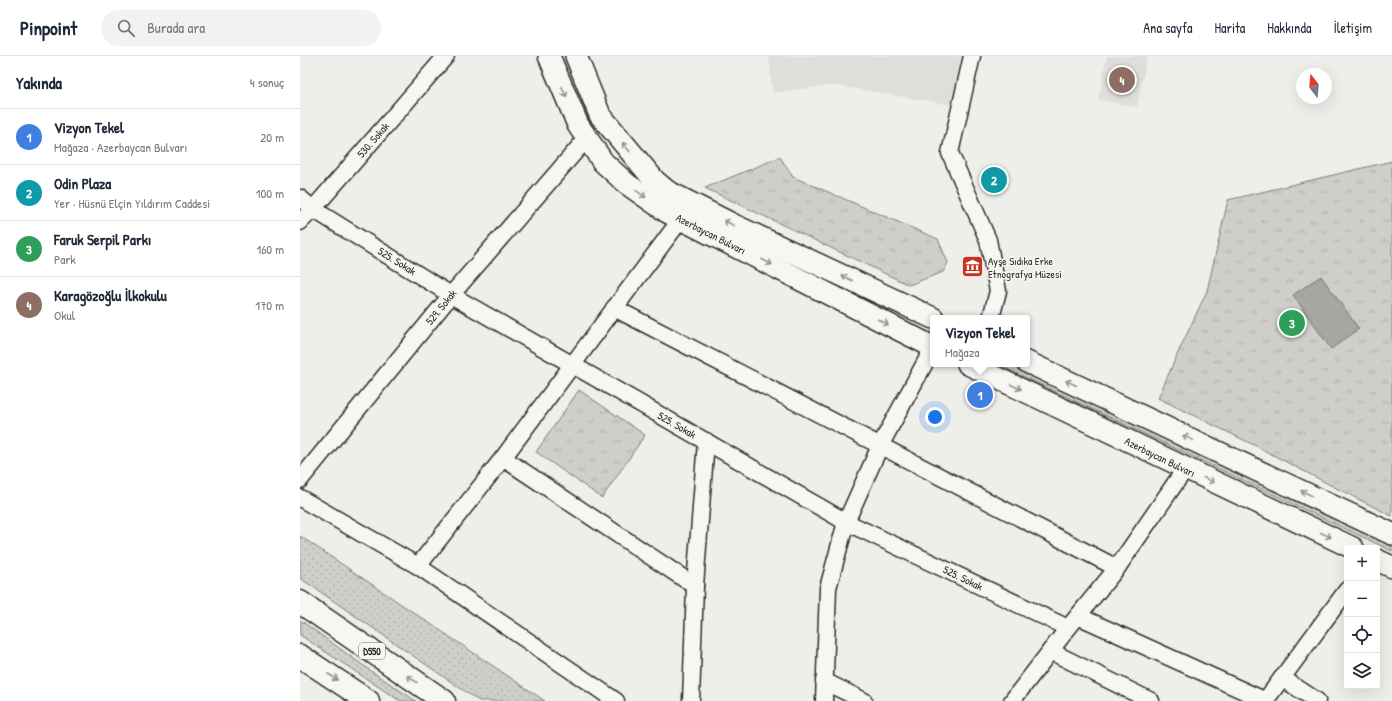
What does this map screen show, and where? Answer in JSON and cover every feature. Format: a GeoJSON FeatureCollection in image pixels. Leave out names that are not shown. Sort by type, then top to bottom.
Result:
{"type":"FeatureCollection","features":[{"type":"Feature","properties":{"kind":"highway","name":"D550"},"geometry":{"type":"LineString","coordinates":[[300,602],[444,701]]}},
{"type":"Feature","properties":{"kind":"highway"},"geometry":{"type":"LineString","coordinates":[[300,656],[368,701]]}},
{"type":"Feature","properties":{"kind":"main road","name":"Azerbaycan Bulvarı"},"geometry":{"type":"LineString","coordinates":[[549,56],[578,125],[603,162],[627,184],[667,212],[930,346]]}},
{"type":"Feature","properties":{"kind":"main road","name":"Azerbaycan Bulvarı"},"geometry":{"type":"LineString","coordinates":[[576,56],[600,115],[654,181],[667,191],[734,225],[930,317]]}},
{"type":"Feature","properties":{"kind":"main road"},"geometry":{"type":"LineString","coordinates":[[1030,363],[1392,534]]}},
{"type":"Feature","properties":{"kind":"main road","name":"Azerbaycan Bulvarı"},"geometry":{"type":"LineString","coordinates":[[974,367],[1347,545]]}},
{"type":"Feature","properties":{"kind":"main road"},"geometry":{"type":"LineString","coordinates":[[1380,561],[1392,567]]}},
{"type":"Feature","properties":{"kind":"street","name":"530. Sokak"},"geometry":{"type":"LineString","coordinates":[[300,222],[446,56]]}},
{"type":"Feature","properties":{"kind":"street"},"geometry":{"type":"LineString","coordinates":[[972,56],[950,153],[988,240],[998,291],[992,315]]}},
{"type":"Feature","properties":{"kind":"street","name":"529. Sokak"},"geometry":{"type":"LineString","coordinates":[[300,480],[451,295],[587,138]]}},
{"type":"Feature","properties":{"kind":"street","name":"525. Sokak"},"geometry":{"type":"LineString","coordinates":[[300,198],[313,209],[451,295],[846,522],[1068,628]]}},
{"type":"Feature","properties":{"kind":"street"},"geometry":{"type":"LineString","coordinates":[[418,566],[503,458],[681,219]]}},
{"type":"Feature","properties":{"kind":"street"},"geometry":{"type":"LineString","coordinates":[[614,308],[1117,568]]}},
{"type":"Feature","properties":{"kind":"street"},"geometry":{"type":"LineString","coordinates":[[824,701],[828,588],[846,522],[880,446],[930,354]]}},
{"type":"Feature","properties":{"kind":"street"},"geometry":{"type":"LineString","coordinates":[[692,701],[694,586],[706,441]]}},
{"type":"Feature","properties":{"kind":"street"},"geometry":{"type":"LineString","coordinates":[[503,458],[694,586]]}},
{"type":"Feature","properties":{"kind":"street"},"geometry":{"type":"LineString","coordinates":[[1012,701],[1068,628],[1117,568],[1185,469]]}},
{"type":"Feature","properties":{"kind":"street"},"geometry":{"type":"LineString","coordinates":[[300,498],[418,566],[616,701]]}},
{"type":"Feature","properties":{"kind":"street"},"geometry":{"type":"LineString","coordinates":[[1078,616],[1266,701],[1344,594]]}},
{"type":"Feature","properties":{"kind":"street"},"geometry":{"type":"LineString","coordinates":[[1050,651],[1151,701]]}},
{"type":"Feature","properties":{"kind":"street"},"geometry":{"type":"LineString","coordinates":[[1282,678],[1317,701]]}},
{"type":"Feature","properties":{"kind":"street"},"geometry":{"type":"LineString","coordinates":[[824,681],[864,701]]}},
{"type":"Feature","properties":{"kind":"shaded area"},"geometry":{"type":"Polygon","coordinates":[[[769,56],[962,56],[952,105],[833,85],[772,93],[769,56]]]}},
{"type":"Feature","properties":{"kind":"shaded area"},"geometry":{"type":"Polygon","coordinates":[[[1107,56],[1147,56],[1137,107],[1098,100],[1107,56]]]}},
{"type":"Feature","properties":{"kind":"shaded area"},"geometry":{"type":"Polygon","coordinates":[[[1321,276],[1359,329],[1331,349],[1293,295],[1321,276]]]}},
{"type":"Feature","properties":{"kind":"green space"},"geometry":{"type":"Polygon","coordinates":[[[780,157],[793,177],[938,239],[948,263],[943,272],[909,285],[705,188],[780,157]]]}},
{"type":"Feature","properties":{"kind":"green space"},"geometry":{"type":"Polygon","coordinates":[[[1392,161],[1392,516],[1254,445],[1158,398],[1207,291],[1228,200],[1392,161]]]}},
{"type":"Feature","properties":{"kind":"green space"},"geometry":{"type":"Polygon","coordinates":[[[1003,367],[1022,367],[1392,545],[1392,551],[1003,367]]]}},
{"type":"Feature","properties":{"kind":"green space"},"geometry":{"type":"Polygon","coordinates":[[[579,390],[645,435],[602,498],[536,452],[579,390]]]}},
{"type":"Feature","properties":{"kind":"green space"},"geometry":{"type":"Polygon","coordinates":[[[300,536],[545,701],[479,701],[300,578],[300,536]]]}},
{"type":"Feature","properties":{"kind":"green space"},"geometry":{"type":"Polygon","coordinates":[[[300,620],[416,701],[400,701],[300,635],[300,620]]]}},
{"type":"Feature","properties":{"kind":"place","name":"Karagözoğlu İlkokulu"},"geometry":{"type":"Point","coordinates":[1122,80]}},
{"type":"Feature","properties":{"kind":"place","name":"Odin Plaza"},"geometry":{"type":"Point","coordinates":[994,180]}},
{"type":"Feature","properties":{"kind":"place","name":"Ayşe Sıdıka Erke Etnografya Müzesi"},"geometry":{"type":"Point","coordinates":[972,267]}},
{"type":"Feature","properties":{"kind":"place","name":"Faruk Serpil Parkı"},"geometry":{"type":"Point","coordinates":[1292,323]}},
{"type":"Feature","properties":{"kind":"place","name":"Vizyon Tekel"},"geometry":{"type":"Point","coordinates":[980,395]}}]}
